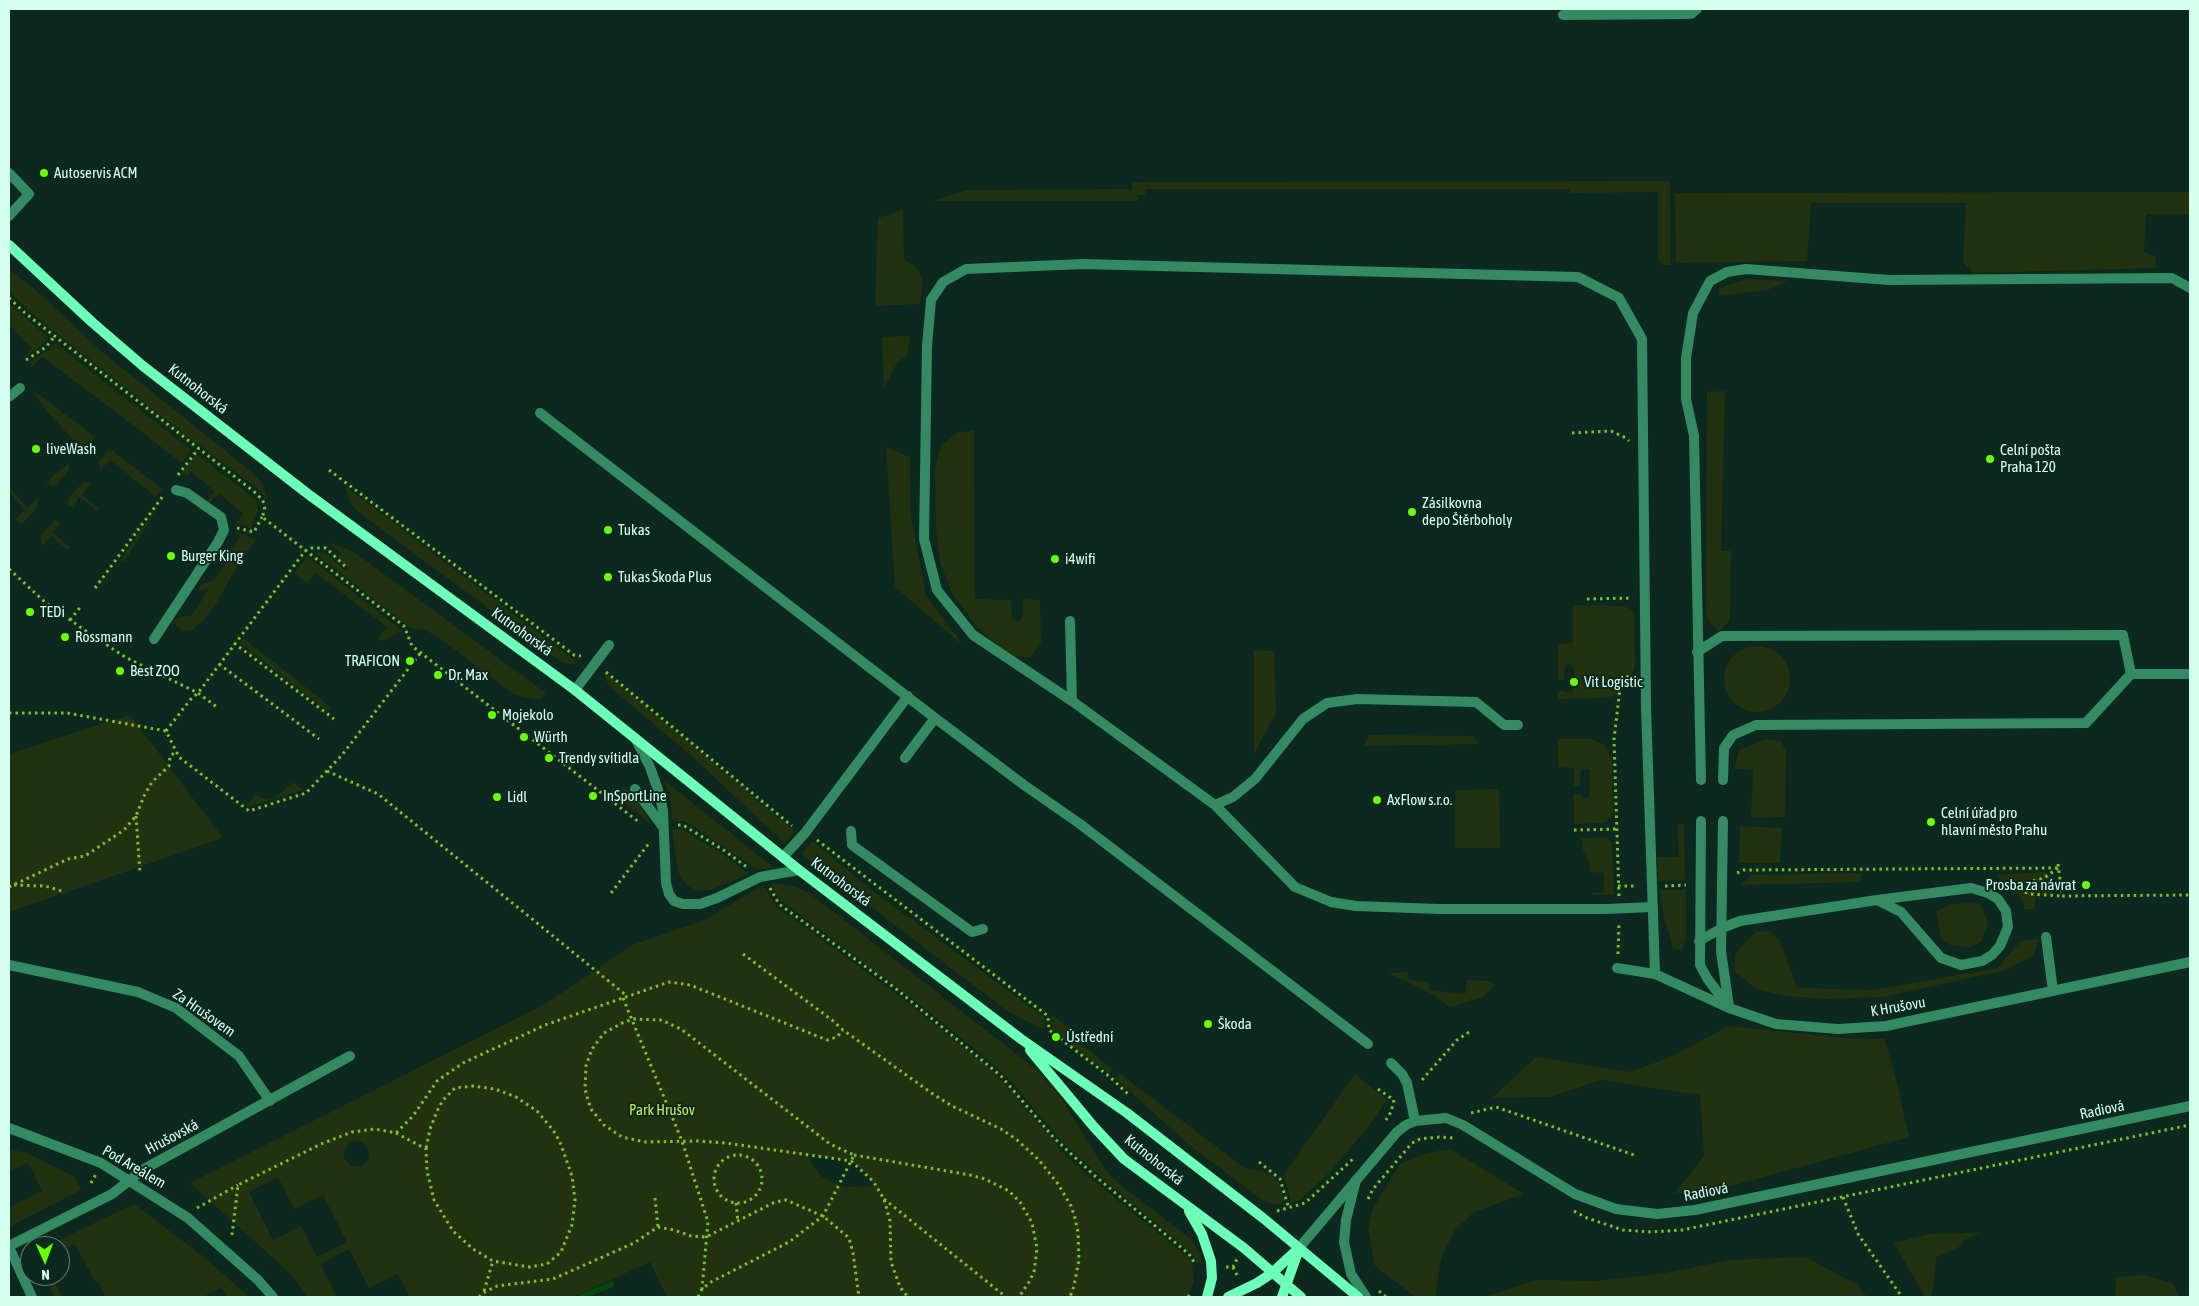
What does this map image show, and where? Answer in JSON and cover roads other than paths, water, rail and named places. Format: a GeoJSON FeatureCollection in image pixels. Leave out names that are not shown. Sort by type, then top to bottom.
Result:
{"type":"FeatureCollection","features":[{"type":"Feature","properties":{"kind":"main road","name":"Kutnohorská"},"geometry":{"type":"LineString","coordinates":[[9,245],[93,323],[143,366],[308,494],[575,690],[799,870],[1021,1039],[1127,1113],[1299,1248],[1358,1297]]}},
{"type":"Feature","properties":{"kind":"main road","name":"Kutnohorská"},"geometry":{"type":"LineString","coordinates":[[1021,1039],[1078,1108],[1124,1159],[1244,1248],[1301,1297]]}},
{"type":"Feature","properties":{"kind":"main road"},"geometry":{"type":"LineString","coordinates":[[1184,1204],[1202,1234],[1211,1261],[1212,1278],[1207,1297]]}},
{"type":"Feature","properties":{"kind":"main road"},"geometry":{"type":"LineString","coordinates":[[1228,1297],[1257,1283],[1272,1273],[1299,1248]]}},
{"type":"Feature","properties":{"kind":"main road"},"geometry":{"type":"LineString","coordinates":[[1282,1297],[1299,1248]]}},
{"type":"Feature","properties":{"kind":"street"},"geometry":{"type":"LineString","coordinates":[[1563,15],[1691,14],[1697,9]]}},
{"type":"Feature","properties":{"kind":"street"},"geometry":{"type":"LineString","coordinates":[[9,173],[29,194],[9,216]]}},
{"type":"Feature","properties":{"kind":"street"},"geometry":{"type":"LineString","coordinates":[[1653,907],[1606,910],[1439,909],[1356,906],[1331,902],[1294,887],[1215,805],[1072,701],[973,635],[937,590],[924,539],[927,346],[931,300],[943,282],[966,269],[1083,264],[1578,277],[1619,298],[1642,340],[1646,707],[1653,907],[1655,974]]}},
{"type":"Feature","properties":{"kind":"street"},"geometry":{"type":"LineString","coordinates":[[1701,780],[1694,436],[1686,399],[1686,358],[1693,313],[1710,281],[1727,272],[1746,269],[1889,280],[2172,278],[2190,288]]}},
{"type":"Feature","properties":{"kind":"street"},"geometry":{"type":"LineString","coordinates":[[9,397],[20,388]]}},
{"type":"Feature","properties":{"kind":"street"},"geometry":{"type":"LineString","coordinates":[[540,413],[935,718],[1024,785],[1080,824],[1368,1044]]}},
{"type":"Feature","properties":{"kind":"street"},"geometry":{"type":"LineString","coordinates":[[154,639],[223,534],[224,525],[221,517],[187,493],[171,491]]}},
{"type":"Feature","properties":{"kind":"street"},"geometry":{"type":"LineString","coordinates":[[1070,622],[1072,701]]}},
{"type":"Feature","properties":{"kind":"street"},"geometry":{"type":"LineString","coordinates":[[1697,652],[1722,636],[2123,635],[2131,674]]}},
{"type":"Feature","properties":{"kind":"street"},"geometry":{"type":"LineString","coordinates":[[575,690],[609,645]]}},
{"type":"Feature","properties":{"kind":"street"},"geometry":{"type":"LineString","coordinates":[[1723,780],[1724,748],[1733,735],[1756,726],[2086,723],[2131,674],[2190,674]]}},
{"type":"Feature","properties":{"kind":"street"},"geometry":{"type":"LineString","coordinates":[[783,857],[806,833],[908,696]]}},
{"type":"Feature","properties":{"kind":"street"},"geometry":{"type":"LineString","coordinates":[[1215,805],[1233,796],[1254,779],[1304,719],[1327,703],[1357,699],[1476,702],[1504,724],[1518,725]]}},
{"type":"Feature","properties":{"kind":"street"},"geometry":{"type":"LineString","coordinates":[[905,758],[935,718]]}},
{"type":"Feature","properties":{"kind":"street"},"geometry":{"type":"LineString","coordinates":[[635,738],[650,767],[668,826],[666,883],[669,894],[674,901],[683,904],[700,904],[760,878],[799,870]]}},
{"type":"Feature","properties":{"kind":"street"},"geometry":{"type":"LineString","coordinates":[[635,789],[668,826]]}},
{"type":"Feature","properties":{"kind":"street"},"geometry":{"type":"LineString","coordinates":[[1701,821],[1700,966],[1729,1008]]}},
{"type":"Feature","properties":{"kind":"street"},"geometry":{"type":"LineString","coordinates":[[1722,821],[1722,968],[1729,1008]]}},
{"type":"Feature","properties":{"kind":"street"},"geometry":{"type":"LineString","coordinates":[[851,831],[852,845],[972,932],[983,929]]}},
{"type":"Feature","properties":{"kind":"street"},"geometry":{"type":"LineString","coordinates":[[1699,941],[1722,928],[1740,921],[1877,900],[1971,888],[1988,893],[1998,899],[2006,911],[2008,927],[2000,946],[1992,955],[1982,961],[1962,965],[1941,958],[1902,912],[1877,900]]}},
{"type":"Feature","properties":{"kind":"street"},"geometry":{"type":"LineString","coordinates":[[2046,937],[2053,991]]}},
{"type":"Feature","properties":{"kind":"street","name":"K Hrušovu"},"geometry":{"type":"LineString","coordinates":[[1617,968],[1655,974],[1729,1008],[1776,1024],[1795,1027],[1860,1029],[1886,1026],[2190,962]]}},
{"type":"Feature","properties":{"kind":"street","name":"Za Hrušovem"},"geometry":{"type":"LineString","coordinates":[[9,966],[138,992],[176,1008],[239,1056],[263,1087],[270,1101]]}},
{"type":"Feature","properties":{"kind":"street","name":"Hrušovská"},"geometry":{"type":"LineString","coordinates":[[32,1297],[9,1246],[112,1194],[144,1169],[350,1056]]}},
{"type":"Feature","properties":{"kind":"street"},"geometry":{"type":"LineString","coordinates":[[1299,1248],[1397,1132],[1406,1125],[1415,1122],[1410,1094],[1402,1074],[1391,1063]]}},
{"type":"Feature","properties":{"kind":"street","name":"Radiová"},"geometry":{"type":"LineString","coordinates":[[1415,1122],[1446,1118],[1463,1125],[1576,1194],[1609,1207],[1657,1214],[1696,1210],[2190,1106]]}},
{"type":"Feature","properties":{"kind":"street","name":"Pod Areálem"},"geometry":{"type":"LineString","coordinates":[[9,1128],[101,1164],[129,1180],[188,1218],[258,1280],[273,1297]]}},
{"type":"Feature","properties":{"kind":"street"},"geometry":{"type":"LineString","coordinates":[[1356,1180],[1346,1220],[1344,1242],[1351,1274],[1366,1297]]}},
{"type":"Feature","properties":{"kind":"waterway"},"geometry":{"type":"LineString","coordinates":[[581,1297],[612,1284]]}},
{"type":"Feature","properties":{"kind":"place","name":"Autoservis ACM"},"geometry":{"type":"Point","coordinates":[44,173]}},
{"type":"Feature","properties":{"kind":"place","name":"liveWash"},"geometry":{"type":"Point","coordinates":[36,449]}},
{"type":"Feature","properties":{"kind":"place","name":"Celní pošta Praha 120"},"geometry":{"type":"Point","coordinates":[1990,459]}},
{"type":"Feature","properties":{"kind":"place","name":"Zásilkovna depo Štěrboholy"},"geometry":{"type":"Point","coordinates":[1412,512]}},
{"type":"Feature","properties":{"kind":"place","name":"Tukas"},"geometry":{"type":"Point","coordinates":[608,530]}},
{"type":"Feature","properties":{"kind":"place","name":"Burger King"},"geometry":{"type":"Point","coordinates":[171,556]}},
{"type":"Feature","properties":{"kind":"place","name":"i4wifi"},"geometry":{"type":"Point","coordinates":[1055,559]}},
{"type":"Feature","properties":{"kind":"place","name":"Tukas Škoda Plus"},"geometry":{"type":"Point","coordinates":[608,577]}},
{"type":"Feature","properties":{"kind":"place","name":"TEDi"},"geometry":{"type":"Point","coordinates":[30,612]}},
{"type":"Feature","properties":{"kind":"place","name":"Rossmann"},"geometry":{"type":"Point","coordinates":[65,637]}},
{"type":"Feature","properties":{"kind":"place","name":"TRAFICON"},"geometry":{"type":"Point","coordinates":[410,661]}},
{"type":"Feature","properties":{"kind":"place","name":"Best ZOO"},"geometry":{"type":"Point","coordinates":[120,671]}},
{"type":"Feature","properties":{"kind":"place","name":"Dr. Max"},"geometry":{"type":"Point","coordinates":[438,675]}},
{"type":"Feature","properties":{"kind":"place","name":"Vit Logistic"},"geometry":{"type":"Point","coordinates":[1574,682]}},
{"type":"Feature","properties":{"kind":"place","name":"Mojekolo"},"geometry":{"type":"Point","coordinates":[492,715]}},
{"type":"Feature","properties":{"kind":"place","name":"Würth"},"geometry":{"type":"Point","coordinates":[524,737]}},
{"type":"Feature","properties":{"kind":"place","name":"Trendy svítidla"},"geometry":{"type":"Point","coordinates":[549,758]}},
{"type":"Feature","properties":{"kind":"place","name":"InSportLine"},"geometry":{"type":"Point","coordinates":[593,796]}},
{"type":"Feature","properties":{"kind":"place","name":"Lidl"},"geometry":{"type":"Point","coordinates":[497,797]}},
{"type":"Feature","properties":{"kind":"place","name":"AxFlow s.r.o."},"geometry":{"type":"Point","coordinates":[1377,800]}},
{"type":"Feature","properties":{"kind":"place","name":"Celní úřad pro hlavní město Prahu"},"geometry":{"type":"Point","coordinates":[1931,822]}},
{"type":"Feature","properties":{"kind":"place","name":"Prosba za návrat"},"geometry":{"type":"Point","coordinates":[2086,885]}},
{"type":"Feature","properties":{"kind":"place","name":"Škoda"},"geometry":{"type":"Point","coordinates":[1208,1024]}},
{"type":"Feature","properties":{"kind":"place","name":"Ústřední"},"geometry":{"type":"Point","coordinates":[1056,1037]}},
{"type":"Feature","properties":{"kind":"park label","name":"Park Hrušov"},"geometry":{"type":"Point","coordinates":[662,1110]}}]}
